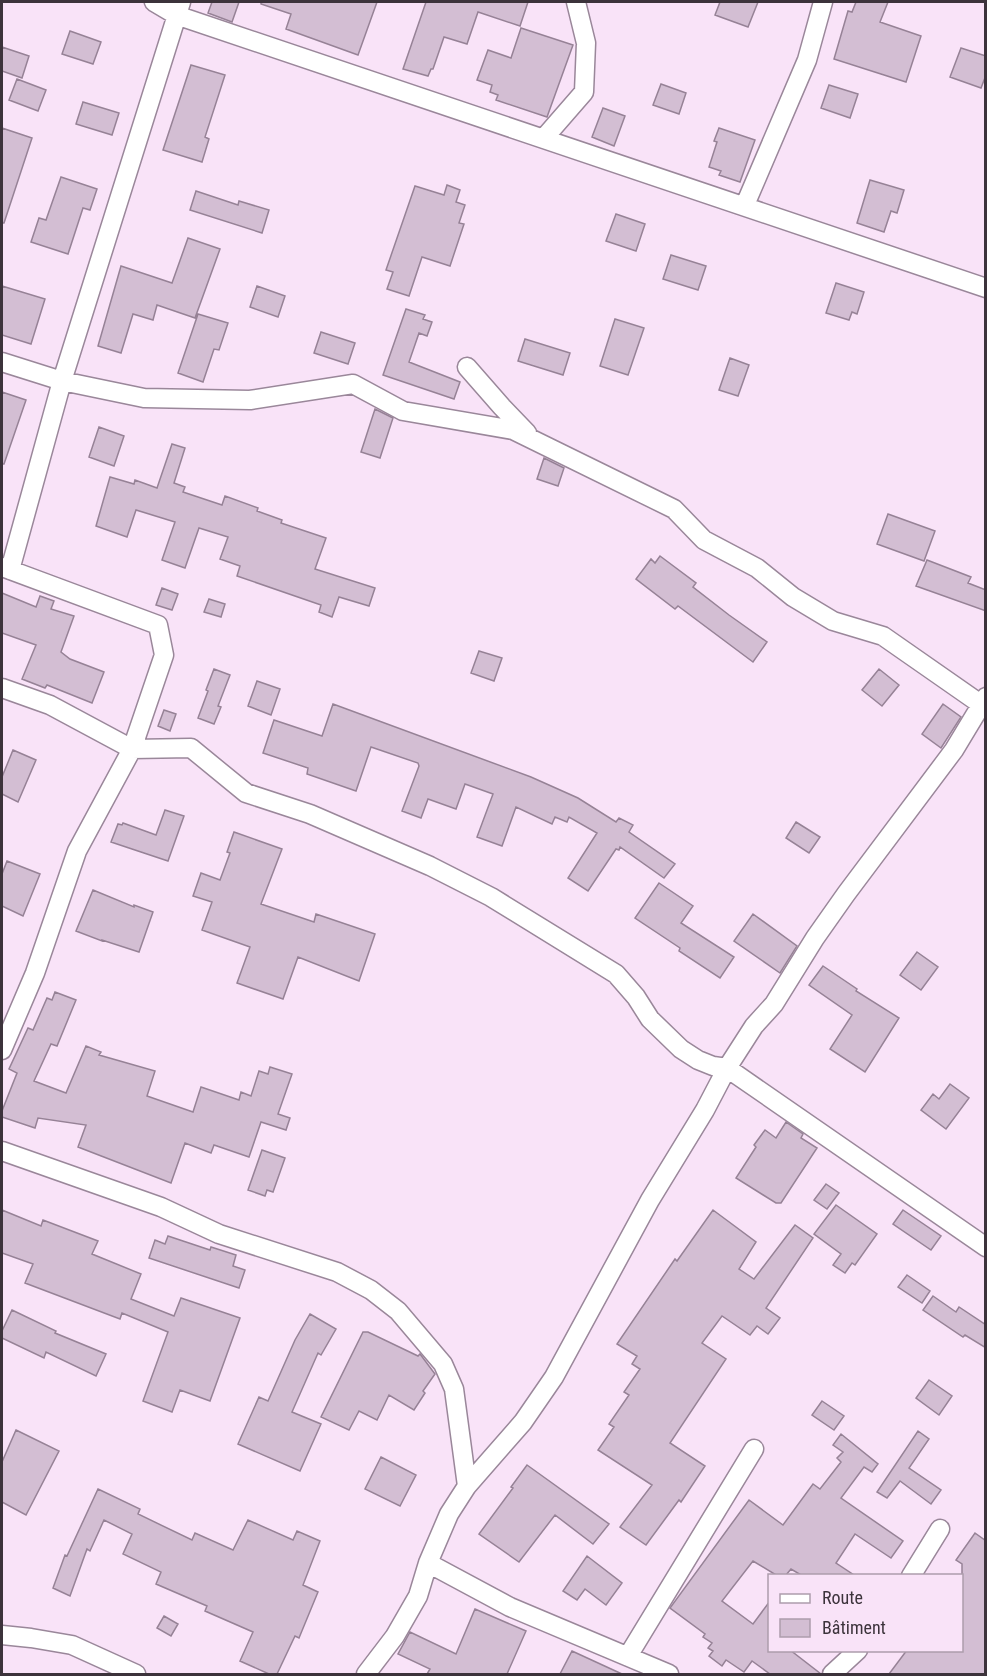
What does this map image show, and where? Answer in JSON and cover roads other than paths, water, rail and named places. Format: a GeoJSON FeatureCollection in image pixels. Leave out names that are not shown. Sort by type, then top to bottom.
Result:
{"type":"FeatureCollection","features":[{"type":"Feature","properties":{"kind":"street"},"geometry":{"type":"LineString","coordinates":[[154,2],[178,8],[393,89],[745,205],[986,288]]}},
{"type":"Feature","properties":{"kind":"street"},"geometry":{"type":"LineString","coordinates":[[544,138],[584,92],[586,43],[576,2]]}},
{"type":"Feature","properties":{"kind":"street"},"geometry":{"type":"LineString","coordinates":[[745,205],[807,60],[823,2]]}},
{"type":"Feature","properties":{"kind":"street"},"geometry":{"type":"LineString","coordinates":[[2,1050],[35,973],[77,851],[132,749],[164,655],[158,625],[6,569],[178,8]]}},
{"type":"Feature","properties":{"kind":"street"},"geometry":{"type":"LineString","coordinates":[[2,362],[62,381],[144,398],[250,400],[353,384],[403,411],[513,430],[674,508],[704,540],[757,568],[793,597],[833,621],[883,636],[984,701],[954,750],[827,920],[774,1004],[754,1026],[727,1068],[705,1110],[650,1200],[554,1377],[523,1422],[467,1486],[449,1514],[428,1563],[418,1596],[395,1636],[366,1674]]}},
{"type":"Feature","properties":{"kind":"street"},"geometry":{"type":"LineString","coordinates":[[467,367],[535,440]]}},
{"type":"Feature","properties":{"kind":"street"},"geometry":{"type":"LineString","coordinates":[[2,688],[50,705],[132,749],[191,748],[246,793],[310,814],[430,866],[491,897],[616,974],[636,997],[650,1019],[681,1048],[698,1060],[727,1068],[986,1247]]}},
{"type":"Feature","properties":{"kind":"street"},"geometry":{"type":"LineString","coordinates":[[2,1151],[161,1207],[219,1234],[337,1272],[371,1290],[398,1311],[443,1364],[454,1389],[467,1486]]}},
{"type":"Feature","properties":{"kind":"street"},"geometry":{"type":"LineString","coordinates":[[628,1656],[754,1449]]}},
{"type":"Feature","properties":{"kind":"street"},"geometry":{"type":"LineString","coordinates":[[911,1574],[940,1529]]}},
{"type":"Feature","properties":{"kind":"street"},"geometry":{"type":"LineString","coordinates":[[428,1563],[510,1607],[669,1674]]}},
{"type":"Feature","properties":{"kind":"street"},"geometry":{"type":"LineString","coordinates":[[2,1635],[72,1645],[136,1674]]}},
{"type":"Feature","properties":{"kind":"street"},"geometry":{"type":"LineString","coordinates":[[832,1674],[856,1652]]}}]}
